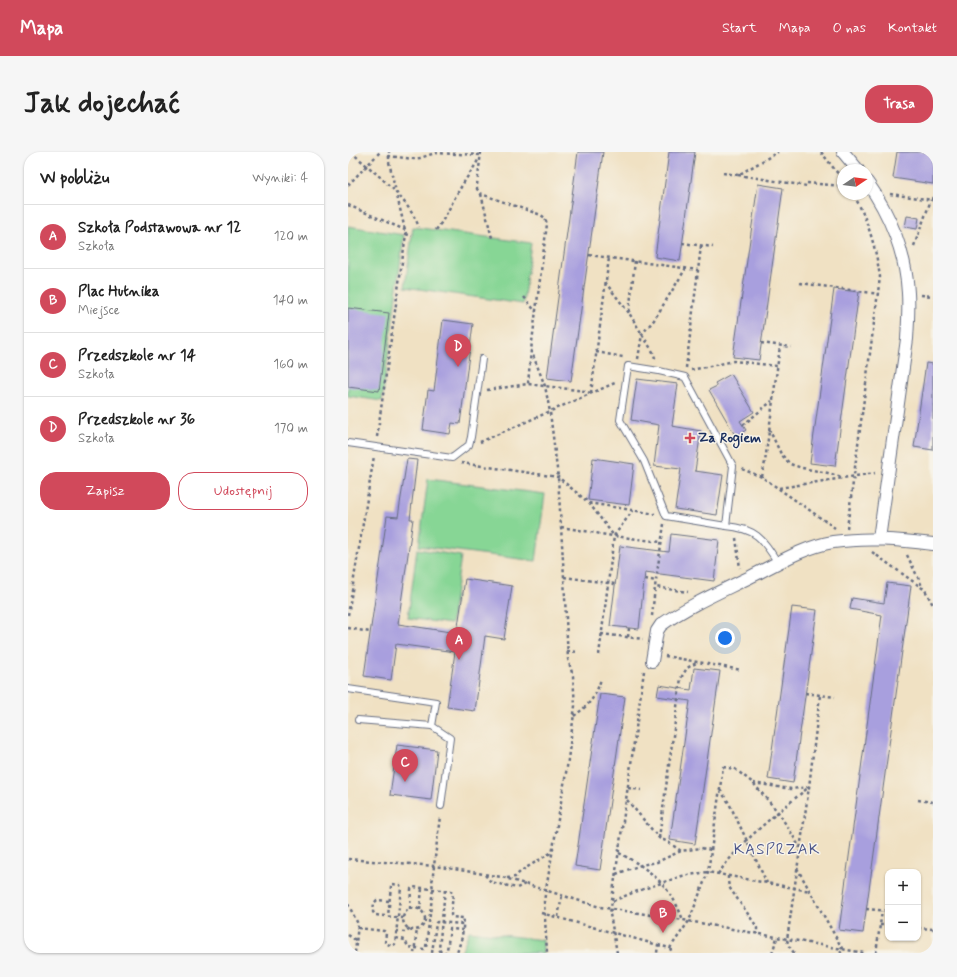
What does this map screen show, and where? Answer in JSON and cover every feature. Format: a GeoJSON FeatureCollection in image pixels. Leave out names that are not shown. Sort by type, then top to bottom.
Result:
{"type":"FeatureCollection","features":[{"type":"Feature","properties":{"kind":"street"},"geometry":{"type":"LineString","coordinates":[[843,152],[853,164]]}},
{"type":"Feature","properties":{"kind":"street"},"geometry":{"type":"LineString","coordinates":[[873,190],[884,208],[902,255],[907,279],[909,312],[907,339],[879,539]]}},
{"type":"Feature","properties":{"kind":"street"},"geometry":{"type":"LineString","coordinates":[[650,660],[657,631],[661,625],[668,620],[778,563],[812,548],[846,540],[879,539],[933,544]]}},
{"type":"Feature","properties":{"kind":"lane"},"geometry":{"type":"LineString","coordinates":[[348,443],[452,458],[469,445],[482,359]]}},
{"type":"Feature","properties":{"kind":"lane"},"geometry":{"type":"LineString","coordinates":[[726,526],[733,466],[685,377],[628,366],[620,420],[644,461],[666,516],[726,526],[734,527],[753,532],[762,539],[778,563]]}},
{"type":"Feature","properties":{"kind":"lane"},"geometry":{"type":"LineString","coordinates":[[348,689],[436,702],[432,726]]}},
{"type":"Feature","properties":{"kind":"lane"},"geometry":{"type":"LineString","coordinates":[[358,720],[432,726],[450,738],[441,806]]}},
{"type":"Feature","properties":{"kind":"path"},"geometry":{"type":"LineString","coordinates":[[351,152],[396,191],[410,210],[419,227]]}},
{"type":"Feature","properties":{"kind":"path"},"geometry":{"type":"LineString","coordinates":[[348,185],[368,167],[380,152]]}},
{"type":"Feature","properties":{"kind":"path"},"geometry":{"type":"LineString","coordinates":[[348,615],[375,446],[406,234],[386,152]]}},
{"type":"Feature","properties":{"kind":"path"},"geometry":{"type":"LineString","coordinates":[[388,156],[389,152]]}},
{"type":"Feature","properties":{"kind":"path"},"geometry":{"type":"LineString","coordinates":[[456,152],[461,154]]}},
{"type":"Feature","properties":{"kind":"path"},"geometry":{"type":"LineString","coordinates":[[738,175],[778,152]]}},
{"type":"Feature","properties":{"kind":"path"},"geometry":{"type":"LineString","coordinates":[[821,152],[837,172]]}},
{"type":"Feature","properties":{"kind":"path"},"geometry":{"type":"LineString","coordinates":[[388,156],[420,158],[435,153],[481,154]]}},
{"type":"Feature","properties":{"kind":"path"},"geometry":{"type":"LineString","coordinates":[[481,154],[477,189],[481,194],[492,238]]}},
{"type":"Feature","properties":{"kind":"path"},"geometry":{"type":"LineString","coordinates":[[436,230],[463,183],[474,169],[481,154]]}},
{"type":"Feature","properties":{"kind":"path"},"geometry":{"type":"LineString","coordinates":[[723,173],[807,185],[837,186]]}},
{"type":"Feature","properties":{"kind":"path"},"geometry":{"type":"LineString","coordinates":[[875,193],[932,200]]}},
{"type":"Feature","properties":{"kind":"path"},"geometry":{"type":"LineString","coordinates":[[481,194],[545,218],[548,224],[531,350],[528,384]]}},
{"type":"Feature","properties":{"kind":"path"},"geometry":{"type":"LineString","coordinates":[[902,255],[912,251],[933,195]]}},
{"type":"Feature","properties":{"kind":"path"},"geometry":{"type":"LineString","coordinates":[[846,540],[880,278],[874,245],[856,200]]}},
{"type":"Feature","properties":{"kind":"path"},"geometry":{"type":"LineString","coordinates":[[348,204],[405,230]]}},
{"type":"Feature","properties":{"kind":"path"},"geometry":{"type":"LineString","coordinates":[[406,234],[412,236]]}},
{"type":"Feature","properties":{"kind":"path"},"geometry":{"type":"LineString","coordinates":[[682,243],[713,247]]}},
{"type":"Feature","properties":{"kind":"path"},"geometry":{"type":"LineString","coordinates":[[701,246],[686,371],[734,361],[777,366]]}},
{"type":"Feature","properties":{"kind":"path"},"geometry":{"type":"LineString","coordinates":[[589,255],[698,270]]}},
{"type":"Feature","properties":{"kind":"path"},"geometry":{"type":"LineString","coordinates":[[591,393],[609,258]]}},
{"type":"Feature","properties":{"kind":"path"},"geometry":{"type":"LineString","coordinates":[[629,313],[635,261]]}},
{"type":"Feature","properties":{"kind":"path"},"geometry":{"type":"LineString","coordinates":[[637,368],[642,334],[664,304],[686,268]]}},
{"type":"Feature","properties":{"kind":"path"},"geometry":{"type":"LineString","coordinates":[[605,282],[629,313],[653,352],[659,371]]}},
{"type":"Feature","properties":{"kind":"path"},"geometry":{"type":"LineString","coordinates":[[800,283],[878,294]]}},
{"type":"Feature","properties":{"kind":"path"},"geometry":{"type":"LineString","coordinates":[[524,297],[536,312]]}},
{"type":"Feature","properties":{"kind":"path"},"geometry":{"type":"LineString","coordinates":[[761,344],[791,347]]}},
{"type":"Feature","properties":{"kind":"path"},"geometry":{"type":"LineString","coordinates":[[762,477],[780,346]]}},
{"type":"Feature","properties":{"kind":"path"},"geometry":{"type":"LineString","coordinates":[[531,350],[545,386],[550,412],[558,477],[567,651],[573,676],[575,706],[567,767],[544,901],[547,953]]}},
{"type":"Feature","properties":{"kind":"path"},"geometry":{"type":"LineString","coordinates":[[596,352],[624,357]]}},
{"type":"Feature","properties":{"kind":"path"},"geometry":{"type":"LineString","coordinates":[[631,358],[638,359]]}},
{"type":"Feature","properties":{"kind":"path"},"geometry":{"type":"LineString","coordinates":[[479,442],[626,378]]}},
{"type":"Feature","properties":{"kind":"path"},"geometry":{"type":"LineString","coordinates":[[478,392],[528,384],[591,393]]}},
{"type":"Feature","properties":{"kind":"path"},"geometry":{"type":"LineString","coordinates":[[742,425],[772,401]]}},
{"type":"Feature","properties":{"kind":"path"},"geometry":{"type":"LineString","coordinates":[[769,429],[781,454],[790,464],[843,478]]}},
{"type":"Feature","properties":{"kind":"path"},"geometry":{"type":"LineString","coordinates":[[452,458],[461,463],[558,477],[589,503],[614,536]]}},
{"type":"Feature","properties":{"kind":"path"},"geometry":{"type":"LineString","coordinates":[[733,466],[762,477],[835,528],[846,540]]}},
{"type":"Feature","properties":{"kind":"path"},"geometry":{"type":"LineString","coordinates":[[779,489],[889,470]]}},
{"type":"Feature","properties":{"kind":"path"},"geometry":{"type":"LineString","coordinates":[[589,503],[666,516]]}},
{"type":"Feature","properties":{"kind":"path"},"geometry":{"type":"LineString","coordinates":[[599,655],[614,536],[633,510]]}},
{"type":"Feature","properties":{"kind":"path"},"geometry":{"type":"LineString","coordinates":[[734,527],[742,581]]}},
{"type":"Feature","properties":{"kind":"path"},"geometry":{"type":"LineString","coordinates":[[561,528],[661,542]]}},
{"type":"Feature","properties":{"kind":"path"},"geometry":{"type":"LineString","coordinates":[[651,623],[662,534]]}},
{"type":"Feature","properties":{"kind":"path"},"geometry":{"type":"LineString","coordinates":[[900,540],[933,605]]}},
{"type":"Feature","properties":{"kind":"path"},"geometry":{"type":"LineString","coordinates":[[871,552],[925,590]]}},
{"type":"Feature","properties":{"kind":"path"},"geometry":{"type":"LineString","coordinates":[[564,577],[615,584]]}},
{"type":"Feature","properties":{"kind":"path"},"geometry":{"type":"LineString","coordinates":[[645,579],[656,581]]}},
{"type":"Feature","properties":{"kind":"path"},"geometry":{"type":"LineString","coordinates":[[656,587],[691,593]]}},
{"type":"Feature","properties":{"kind":"path"},"geometry":{"type":"LineString","coordinates":[[348,628],[370,632]]}},
{"type":"Feature","properties":{"kind":"path"},"geometry":{"type":"LineString","coordinates":[[628,637],[629,628]]}},
{"type":"Feature","properties":{"kind":"path"},"geometry":{"type":"LineString","coordinates":[[601,634],[655,641]]}},
{"type":"Feature","properties":{"kind":"path"},"geometry":{"type":"LineString","coordinates":[[567,651],[578,652]]}},
{"type":"Feature","properties":{"kind":"path"},"geometry":{"type":"LineString","coordinates":[[616,952],[610,914],[613,902],[628,788],[650,660],[698,662],[741,670]]}},
{"type":"Feature","properties":{"kind":"path"},"geometry":{"type":"LineString","coordinates":[[659,838],[681,678],[687,668],[698,662]]}},
{"type":"Feature","properties":{"kind":"path"},"geometry":{"type":"LineString","coordinates":[[574,716],[587,706],[597,691],[600,679]]}},
{"type":"Feature","properties":{"kind":"path"},"geometry":{"type":"LineString","coordinates":[[805,693],[836,697]]}},
{"type":"Feature","properties":{"kind":"path"},"geometry":{"type":"LineString","coordinates":[[794,953],[787,940],[809,787],[820,694]]}},
{"type":"Feature","properties":{"kind":"path"},"geometry":{"type":"LineString","coordinates":[[670,948],[689,921],[708,872],[723,767],[735,769],[753,783],[778,812],[800,848]]}},
{"type":"Feature","properties":{"kind":"path"},"geometry":{"type":"LineString","coordinates":[[753,783],[791,789],[809,787]]}},
{"type":"Feature","properties":{"kind":"path"},"geometry":{"type":"LineString","coordinates":[[718,874],[725,864],[747,841],[778,812],[809,787]]}},
{"type":"Feature","properties":{"kind":"path"},"geometry":{"type":"LineString","coordinates":[[628,788],[641,790]]}},
{"type":"Feature","properties":{"kind":"path"},"geometry":{"type":"LineString","coordinates":[[720,790],[729,803],[767,883]]}},
{"type":"Feature","properties":{"kind":"path"},"geometry":{"type":"LineString","coordinates":[[627,800],[659,838],[681,851]]}},
{"type":"Feature","properties":{"kind":"path"},"geometry":{"type":"LineString","coordinates":[[918,800],[933,802]]}},
{"type":"Feature","properties":{"kind":"path"},"geometry":{"type":"LineString","coordinates":[[396,938],[405,940],[408,948],[426,948],[441,806]]}},
{"type":"Feature","properties":{"kind":"path"},"geometry":{"type":"LineString","coordinates":[[616,874],[657,862],[681,851],[701,848],[711,850]]}},
{"type":"Feature","properties":{"kind":"path"},"geometry":{"type":"LineString","coordinates":[[507,878],[515,877],[521,871],[552,852]]}},
{"type":"Feature","properties":{"kind":"path"},"geometry":{"type":"LineString","coordinates":[[619,853],[641,866],[662,882],[676,904],[683,920]]}},
{"type":"Feature","properties":{"kind":"path"},"geometry":{"type":"LineString","coordinates":[[348,859],[435,866],[507,878],[600,907],[689,921],[864,953]]}},
{"type":"Feature","properties":{"kind":"path"},"geometry":{"type":"LineString","coordinates":[[797,868],[843,950]]}},
{"type":"Feature","properties":{"kind":"path"},"geometry":{"type":"LineString","coordinates":[[613,902],[662,882],[682,876],[708,872],[810,891]]}},
{"type":"Feature","properties":{"kind":"path"},"geometry":{"type":"LineString","coordinates":[[485,874],[491,882],[517,888],[526,884]]}},
{"type":"Feature","properties":{"kind":"path"},"geometry":{"type":"LineString","coordinates":[[728,876],[729,887],[755,924],[757,934]]}},
{"type":"Feature","properties":{"kind":"path"},"geometry":{"type":"LineString","coordinates":[[358,928],[384,931],[386,933],[385,943],[392,946],[395,944],[401,888],[400,885],[392,884],[391,886],[388,916]]}},
{"type":"Feature","properties":{"kind":"path"},"geometry":{"type":"LineString","coordinates":[[410,909],[413,887],[451,891],[453,893],[451,915],[452,917],[464,918],[462,937],[457,953]]}},
{"type":"Feature","properties":{"kind":"path"},"geometry":{"type":"LineString","coordinates":[[420,910],[422,888]]}},
{"type":"Feature","properties":{"kind":"path"},"geometry":{"type":"LineString","coordinates":[[445,890],[439,949],[441,952],[445,952],[447,950],[450,929],[463,930]]}},
{"type":"Feature","properties":{"kind":"path"},"geometry":{"type":"LineString","coordinates":[[558,917],[562,896]]}},
{"type":"Feature","properties":{"kind":"path"},"geometry":{"type":"LineString","coordinates":[[389,901],[377,900],[374,903],[373,912],[375,915],[403,918]]}},
{"type":"Feature","properties":{"kind":"path"},"geometry":{"type":"LineString","coordinates":[[348,904],[358,924],[355,953]]}},
{"type":"Feature","properties":{"kind":"path"},"geometry":{"type":"LineString","coordinates":[[403,918],[410,909],[415,908],[423,912],[424,920],[423,924],[417,929],[414,953]]}},
{"type":"Feature","properties":{"kind":"path"},"geometry":{"type":"LineString","coordinates":[[866,909],[882,911],[876,953]]}},
{"type":"Feature","properties":{"kind":"path"},"geometry":{"type":"LineString","coordinates":[[541,913],[670,948]]}},
{"type":"Feature","properties":{"kind":"path"},"geometry":{"type":"LineString","coordinates":[[403,918],[406,926],[417,929]]}},
{"type":"Feature","properties":{"kind":"path"},"geometry":{"type":"LineString","coordinates":[[424,920],[429,921]]}},
{"type":"Feature","properties":{"kind":"path"},"geometry":{"type":"LineString","coordinates":[[432,953],[437,922],[463,924]]}},
{"type":"Feature","properties":{"kind":"path"},"geometry":{"type":"LineString","coordinates":[[880,925],[885,925]]}},
{"type":"Feature","properties":{"kind":"path"},"geometry":{"type":"LineString","coordinates":[[396,931],[405,932],[410,928]]}},
{"type":"Feature","properties":{"kind":"path"},"geometry":{"type":"LineString","coordinates":[[921,928],[933,929]]}},
{"type":"Feature","properties":{"kind":"path"},"geometry":{"type":"LineString","coordinates":[[348,935],[357,941]]}},
{"type":"Feature","properties":{"kind":"path"},"geometry":{"type":"LineString","coordinates":[[772,953],[777,938]]}},
{"type":"Feature","properties":{"kind":"path"},"geometry":{"type":"LineString","coordinates":[[657,953],[658,945]]}},
{"type":"Feature","properties":{"kind":"path"},"geometry":{"type":"LineString","coordinates":[[670,948],[672,953]]}},
{"type":"Feature","properties":{"kind":"path"},"geometry":{"type":"LineString","coordinates":[[840,953],[843,950]]}},
{"type":"Feature","properties":{"kind":"green space"},"geometry":{"type":"Polygon","coordinates":[[[348,226],[404,235],[382,401],[348,396],[348,226]]]}},
{"type":"Feature","properties":{"kind":"green space"},"geometry":{"type":"Polygon","coordinates":[[[413,227],[531,243],[523,304],[405,287],[413,227]]]}},
{"type":"Feature","properties":{"kind":"green space"},"geometry":{"type":"Polygon","coordinates":[[[428,479],[545,494],[536,561],[419,546],[428,479]]]}},
{"type":"Feature","properties":{"kind":"green space"},"geometry":{"type":"Polygon","coordinates":[[[417,549],[461,556],[451,624],[408,618],[417,549]]]}},
{"type":"Feature","properties":{"kind":"green space"},"geometry":{"type":"Polygon","coordinates":[[[469,931],[543,940],[543,953],[461,953],[469,931]]]}},
{"type":"Feature","properties":{"kind":"building"},"geometry":{"type":"Polygon","coordinates":[[[578,152],[603,152],[571,381],[547,378],[578,152]]]}},
{"type":"Feature","properties":{"kind":"building"},"geometry":{"type":"Polygon","coordinates":[[[669,152],[695,152],[680,261],[655,257],[669,152]]]}},
{"type":"Feature","properties":{"kind":"building"},"geometry":{"type":"Polygon","coordinates":[[[897,152],[933,152],[933,184],[893,178],[897,152]]]}},
{"type":"Feature","properties":{"kind":"building"},"geometry":{"type":"Polygon","coordinates":[[[758,184],[783,188],[759,360],[733,357],[758,184]]]}},
{"type":"Feature","properties":{"kind":"building"},"geometry":{"type":"Polygon","coordinates":[[[907,216],[919,218],[917,229],[905,227],[907,216]]]}},
{"type":"Feature","properties":{"kind":"building"},"geometry":{"type":"Polygon","coordinates":[[[834,289],[859,292],[835,466],[810,463],[834,289]]]}},
{"type":"Feature","properties":{"kind":"building"},"geometry":{"type":"Polygon","coordinates":[[[348,308],[389,313],[379,391],[348,387],[348,308]]]}},
{"type":"Feature","properties":{"kind":"building"},"geometry":{"type":"Polygon","coordinates":[[[443,320],[473,324],[460,424],[452,423],[450,434],[423,430],[428,390],[434,391],[443,320]]]}},
{"type":"Feature","properties":{"kind":"building"},"geometry":{"type":"Polygon","coordinates":[[[926,363],[933,364],[933,450],[914,447],[926,363]]]}},
{"type":"Feature","properties":{"kind":"building"},"geometry":{"type":"Polygon","coordinates":[[[731,374],[754,412],[740,421],[746,430],[736,437],[709,390],[717,386],[715,383],[731,374]]]}},
{"type":"Feature","properties":{"kind":"building"},"geometry":{"type":"Polygon","coordinates":[[[637,379],[678,384],[672,426],[701,431],[695,471],[723,475],[717,515],[675,509],[681,469],[654,466],[659,425],[631,420],[637,379]]]}},
{"type":"Feature","properties":{"kind":"building"},"geometry":{"type":"Polygon","coordinates":[[[593,458],[634,464],[629,505],[588,500],[593,458]]]}},
{"type":"Feature","properties":{"kind":"building"},"geometry":{"type":"Polygon","coordinates":[[[407,459],[417,460],[410,519],[413,519],[398,624],[457,633],[465,579],[512,586],[504,639],[485,636],[475,711],[447,707],[455,652],[396,644],[391,680],[364,676],[387,516],[398,517],[407,459]]]}},
{"type":"Feature","properties":{"kind":"building"},"geometry":{"type":"Polygon","coordinates":[[[671,534],[719,540],[714,581],[645,572],[639,629],[610,626],[620,546],[669,552],[671,534]]]}},
{"type":"Feature","properties":{"kind":"building"},"geometry":{"type":"Polygon","coordinates":[[[887,583],[911,586],[863,933],[839,930],[882,615],[850,609],[852,598],[884,603],[887,583]]]}},
{"type":"Feature","properties":{"kind":"building"},"geometry":{"type":"Polygon","coordinates":[[[792,607],[817,610],[793,783],[768,779],[792,607]]]}},
{"type":"Feature","properties":{"kind":"building"},"geometry":{"type":"Polygon","coordinates":[[[694,668],[720,671],[695,844],[670,840],[690,701],[657,696],[659,685],[691,690],[694,668]]]}},
{"type":"Feature","properties":{"kind":"building"},"geometry":{"type":"Polygon","coordinates":[[[600,694],[625,697],[600,870],[575,866],[600,694]]]}},
{"type":"Feature","properties":{"kind":"building"},"geometry":{"type":"Polygon","coordinates":[[[397,745],[437,750],[431,800],[390,795],[397,745]]]}},
{"type":"Feature","properties":{"kind":"place","name":"Przedszkole nr 36"},"geometry":{"type":"Point","coordinates":[458,367]}},
{"type":"Feature","properties":{"kind":"place","name":"Za Rogiem"},"geometry":{"type":"Point","coordinates":[690,438]}},
{"type":"Feature","properties":{"kind":"place","name":"Szkoła Podstawowa nr 12"},"geometry":{"type":"Point","coordinates":[459,660]}},
{"type":"Feature","properties":{"kind":"place","name":"Przedszkole nr 14"},"geometry":{"type":"Point","coordinates":[405,782]}},
{"type":"Feature","properties":{"kind":"place","name":"Plac Hutnika"},"geometry":{"type":"Point","coordinates":[663,933]}},
{"type":"Feature","properties":{"kind":"district","name":"KASPRZAK"},"geometry":{"type":"Point","coordinates":[777,850]}}]}
